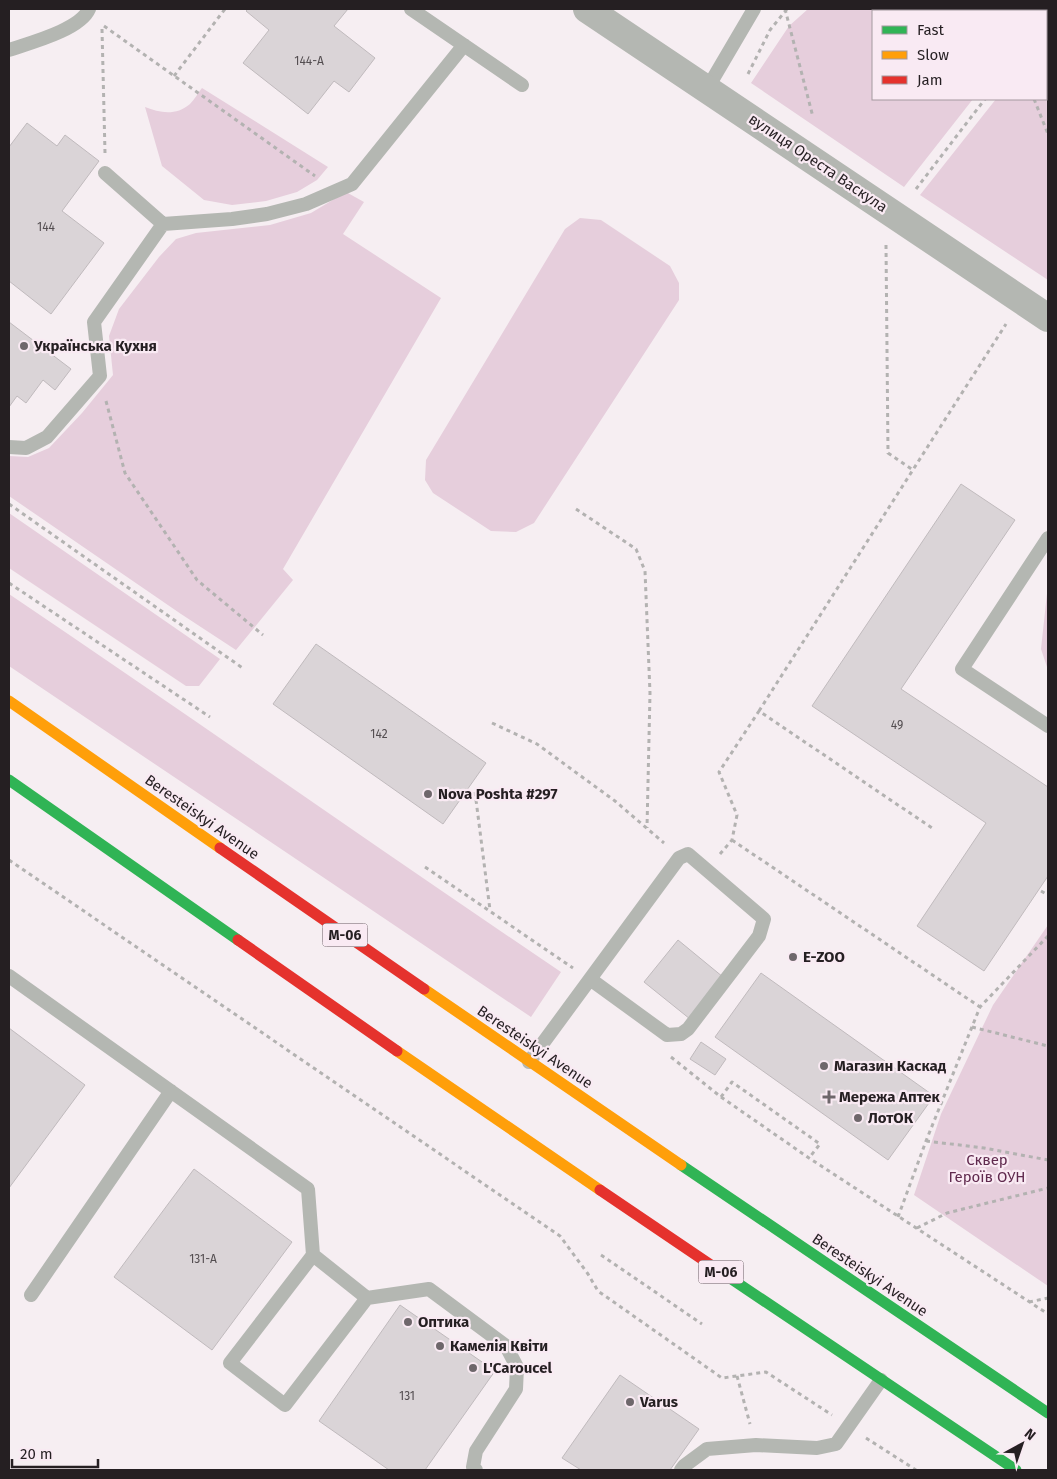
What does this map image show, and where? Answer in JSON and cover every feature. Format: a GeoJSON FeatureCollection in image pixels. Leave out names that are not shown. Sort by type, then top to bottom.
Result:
{"type":"FeatureCollection","features":[{"type":"Feature","properties":{"kind":"highway","name":"Beresteiskyi Avenue"},"geometry":{"type":"LineString","coordinates":[[9,701],[529,1062],[1048,1413]]}},
{"type":"Feature","properties":{"kind":"highway","name":"М-06"},"geometry":{"type":"LineString","coordinates":[[9,780],[428,1073],[1016,1470]]}},
{"type":"Feature","properties":{"kind":"street","name":"вулиця Ореста Васкула"},"geometry":{"type":"LineString","coordinates":[[587,9],[1048,318]]}},
{"type":"Feature","properties":{"kind":"lane"},"geometry":{"type":"LineString","coordinates":[[9,50],[71,27],[87,13],[88,9]]}},
{"type":"Feature","properties":{"kind":"lane"},"geometry":{"type":"LineString","coordinates":[[411,9],[522,85]]}},
{"type":"Feature","properties":{"kind":"lane"},"geometry":{"type":"LineString","coordinates":[[707,89],[754,9]]}},
{"type":"Feature","properties":{"kind":"lane"},"geometry":{"type":"LineString","coordinates":[[105,173],[164,224],[232,219],[267,214],[306,204],[352,184],[464,45]]}},
{"type":"Feature","properties":{"kind":"lane"},"geometry":{"type":"LineString","coordinates":[[9,447],[26,448],[47,437],[100,376],[94,322],[164,224]]}},
{"type":"Feature","properties":{"kind":"lane"},"geometry":{"type":"LineString","coordinates":[[1048,538],[962,668],[1048,726]]}},
{"type":"Feature","properties":{"kind":"lane"},"geometry":{"type":"LineString","coordinates":[[529,1062],[590,979],[679,858],[688,854],[764,919],[759,936],[688,1029],[681,1034],[668,1034],[590,979]]}},
{"type":"Feature","properties":{"kind":"lane"},"geometry":{"type":"LineString","coordinates":[[9,976],[308,1189],[313,1255],[230,1363],[285,1405],[367,1298],[429,1289],[506,1346],[517,1367],[516,1389],[476,1451],[473,1467],[476,1470]]}},
{"type":"Feature","properties":{"kind":"lane"},"geometry":{"type":"LineString","coordinates":[[31,1295],[171,1091]]}},
{"type":"Feature","properties":{"kind":"lane"},"geometry":{"type":"LineString","coordinates":[[313,1255],[367,1298]]}},
{"type":"Feature","properties":{"kind":"lane"},"geometry":{"type":"LineString","coordinates":[[681,1470],[707,1449],[756,1445],[817,1448],[836,1444],[881,1380]]}},
{"type":"Feature","properties":{"kind":"path"},"geometry":{"type":"LineString","coordinates":[[174,76],[225,9]]}},
{"type":"Feature","properties":{"kind":"path"},"geometry":{"type":"LineString","coordinates":[[748,74],[770,30],[786,10]]}},
{"type":"Feature","properties":{"kind":"path"},"geometry":{"type":"LineString","coordinates":[[786,10],[813,117]]}},
{"type":"Feature","properties":{"kind":"path"},"geometry":{"type":"LineString","coordinates":[[105,173],[102,25],[336,191]]}},
{"type":"Feature","properties":{"kind":"path"},"geometry":{"type":"LineString","coordinates":[[916,189],[983,100]]}},
{"type":"Feature","properties":{"kind":"path"},"geometry":{"type":"LineString","coordinates":[[1034,100],[1048,134]]}},
{"type":"Feature","properties":{"kind":"path"},"geometry":{"type":"LineString","coordinates":[[886,241],[888,453],[912,470]]}},
{"type":"Feature","properties":{"kind":"path"},"geometry":{"type":"LineString","coordinates":[[706,870],[732,840],[737,815],[719,772],[1007,323]]}},
{"type":"Feature","properties":{"kind":"path"},"geometry":{"type":"LineString","coordinates":[[100,376],[125,473],[197,580],[263,635]]}},
{"type":"Feature","properties":{"kind":"path"},"geometry":{"type":"LineString","coordinates":[[9,504],[244,669]]}},
{"type":"Feature","properties":{"kind":"path"},"geometry":{"type":"LineString","coordinates":[[576,509],[636,549],[645,571],[650,693],[647,828]]}},
{"type":"Feature","properties":{"kind":"path"},"geometry":{"type":"LineString","coordinates":[[9,583],[210,717]]}},
{"type":"Feature","properties":{"kind":"path"},"geometry":{"type":"LineString","coordinates":[[759,711],[935,830]]}},
{"type":"Feature","properties":{"kind":"path"},"geometry":{"type":"LineString","coordinates":[[492,723],[537,744],[615,800],[679,858]]}},
{"type":"Feature","properties":{"kind":"path"},"geometry":{"type":"LineString","coordinates":[[476,792],[490,911]]}},
{"type":"Feature","properties":{"kind":"path"},"geometry":{"type":"LineString","coordinates":[[732,840],[980,1007]]}},
{"type":"Feature","properties":{"kind":"path"},"geometry":{"type":"LineString","coordinates":[[9,860],[560,1236],[598,1290],[722,1378],[736,1376]]}},
{"type":"Feature","properties":{"kind":"path"},"geometry":{"type":"LineString","coordinates":[[425,867],[590,979]]}},
{"type":"Feature","properties":{"kind":"path"},"geometry":{"type":"LineString","coordinates":[[1041,891],[1048,895]]}},
{"type":"Feature","properties":{"kind":"path"},"geometry":{"type":"LineString","coordinates":[[898,1217],[926,1141],[980,1007],[1048,936]]}},
{"type":"Feature","properties":{"kind":"path"},"geometry":{"type":"LineString","coordinates":[[972,1027],[1048,1046]]}},
{"type":"Feature","properties":{"kind":"path"},"geometry":{"type":"LineString","coordinates":[[668,1034],[658,1047],[721,1097],[809,1158],[1048,1314]]}},
{"type":"Feature","properties":{"kind":"path"},"geometry":{"type":"LineString","coordinates":[[721,1097],[732,1082],[820,1144],[809,1158]]}},
{"type":"Feature","properties":{"kind":"path"},"geometry":{"type":"LineString","coordinates":[[926,1141],[984,1148],[1048,1160]]}},
{"type":"Feature","properties":{"kind":"path"},"geometry":{"type":"LineString","coordinates":[[916,1228],[948,1213],[1048,1188]]}},
{"type":"Feature","properties":{"kind":"path"},"geometry":{"type":"LineString","coordinates":[[601,1255],[702,1324]]}},
{"type":"Feature","properties":{"kind":"path"},"geometry":{"type":"LineString","coordinates":[[1028,1302],[1048,1298]]}},
{"type":"Feature","properties":{"kind":"green space"},"geometry":{"type":"Polygon","coordinates":[[[808,9],[980,9],[872,10],[872,100],[972,100],[904,187],[751,83],[789,26],[808,9]]]}},
{"type":"Feature","properties":{"kind":"green space"},"geometry":{"type":"Polygon","coordinates":[[[1047,54],[1048,280],[920,195],[995,100],[1047,100],[1047,54]]]}},
{"type":"Feature","properties":{"kind":"green space"},"geometry":{"type":"Polygon","coordinates":[[[202,88],[328,167],[317,180],[297,192],[266,201],[232,205],[204,200],[162,166],[145,107],[156,111],[174,112],[190,104],[202,88]]]}},
{"type":"Feature","properties":{"kind":"green space"},"geometry":{"type":"Polygon","coordinates":[[[346,192],[364,202],[343,234],[441,298],[283,569],[293,580],[236,650],[9,496],[9,456],[28,457],[49,448],[82,413],[113,375],[109,336],[119,309],[159,257],[176,239],[196,233],[270,225],[311,213],[346,192]]]}},
{"type":"Feature","properties":{"kind":"green space"},"geometry":{"type":"Polygon","coordinates":[[[580,218],[601,220],[670,266],[679,283],[679,300],[534,523],[516,532],[491,531],[433,493],[425,480],[426,460],[565,229],[580,218]]]}},
{"type":"Feature","properties":{"kind":"green space"},"geometry":{"type":"Polygon","coordinates":[[[9,513],[220,659],[199,686],[186,686],[9,568],[9,513]]]}},
{"type":"Feature","properties":{"kind":"green space"},"geometry":{"type":"Polygon","coordinates":[[[1048,584],[1048,670],[1041,649],[1048,584]]]}},
{"type":"Feature","properties":{"kind":"green space"},"geometry":{"type":"Polygon","coordinates":[[[9,594],[561,972],[531,1017],[9,666],[9,594]]]}},
{"type":"Feature","properties":{"kind":"green space","name":"Сквер Героїв ОУН"},"geometry":{"type":"Polygon","coordinates":[[[1048,925],[1048,1286],[914,1195],[941,1114],[993,1005],[1048,925]]]}},
{"type":"Feature","properties":{"kind":"building"},"geometry":{"type":"Polygon","coordinates":[[[248,9],[348,9],[334,26],[375,58],[349,92],[334,81],[308,114],[243,63],[269,30],[246,11],[248,9]]]}},
{"type":"Feature","properties":{"kind":"building"},"geometry":{"type":"Polygon","coordinates":[[[27,123],[57,146],[65,135],[99,161],[62,211],[104,243],[51,314],[9,281],[9,147],[27,123]]]}},
{"type":"Feature","properties":{"kind":"building","name":"Українська Кухня"},"geometry":{"type":"Polygon","coordinates":[[[9,322],[71,369],[55,390],[43,380],[26,403],[17,396],[9,407],[9,322]]]}},
{"type":"Feature","properties":{"kind":"building"},"geometry":{"type":"Polygon","coordinates":[[[961,484],[1015,520],[901,689],[1048,787],[1048,876],[984,971],[917,926],[986,823],[812,706],[961,484]]]}},
{"type":"Feature","properties":{"kind":"building"},"geometry":{"type":"Polygon","coordinates":[[[316,644],[486,763],[443,824],[273,704],[316,644]]]}},
{"type":"Feature","properties":{"kind":"building"},"geometry":{"type":"Polygon","coordinates":[[[678,940],[723,977],[690,1019],[644,982],[678,940]]]}},
{"type":"Feature","properties":{"kind":"building","name":"Магазин Каскад"},"geometry":{"type":"Polygon","coordinates":[[[761,973],[934,1096],[888,1160],[715,1037],[761,973]]]}},
{"type":"Feature","properties":{"kind":"building"},"geometry":{"type":"Polygon","coordinates":[[[9,1028],[85,1085],[9,1188],[9,1028]]]}},
{"type":"Feature","properties":{"kind":"building"},"geometry":{"type":"Polygon","coordinates":[[[701,1042],[726,1059],[715,1075],[690,1059],[701,1042]]]}},
{"type":"Feature","properties":{"kind":"building"},"geometry":{"type":"Polygon","coordinates":[[[194,1169],[292,1242],[212,1350],[114,1277],[194,1169]]]}},
{"type":"Feature","properties":{"kind":"building"},"geometry":{"type":"Polygon","coordinates":[[[400,1305],[495,1371],[425,1470],[389,1470],[319,1421],[400,1305]]]}},
{"type":"Feature","properties":{"kind":"building","name":"Varus"},"geometry":{"type":"Polygon","coordinates":[[[620,1375],[699,1429],[670,1470],[581,1470],[562,1458],[620,1375]]]}},
{"type":"Feature","properties":{"kind":"traffic: fast"},"geometry":{"type":"LineString","coordinates":[[9,780],[238,940]]}},
{"type":"Feature","properties":{"kind":"traffic: fast"},"geometry":{"type":"LineString","coordinates":[[681,1165],[1048,1413]]}},
{"type":"Feature","properties":{"kind":"traffic: fast"},"geometry":{"type":"LineString","coordinates":[[730,1278],[1016,1470]]}},
{"type":"Feature","properties":{"kind":"traffic: slow"},"geometry":{"type":"LineString","coordinates":[[9,701],[220,848]]}},
{"type":"Feature","properties":{"kind":"traffic: slow"},"geometry":{"type":"LineString","coordinates":[[424,989],[681,1165]]}},
{"type":"Feature","properties":{"kind":"traffic: slow"},"geometry":{"type":"LineString","coordinates":[[397,1051],[600,1190]]}},
{"type":"Feature","properties":{"kind":"traffic: jam"},"geometry":{"type":"LineString","coordinates":[[220,848],[424,989]]}},
{"type":"Feature","properties":{"kind":"traffic: jam"},"geometry":{"type":"LineString","coordinates":[[238,940],[397,1051]]}},
{"type":"Feature","properties":{"kind":"traffic: jam"},"geometry":{"type":"LineString","coordinates":[[600,1190],[730,1278]]}},
{"type":"Feature","properties":{"kind":"place","name":"Українська Кухня"},"geometry":{"type":"Point","coordinates":[24,346]}},
{"type":"Feature","properties":{"kind":"place","name":"Nova Poshta #297"},"geometry":{"type":"Point","coordinates":[428,794]}},
{"type":"Feature","properties":{"kind":"place","name":"E-ZOO"},"geometry":{"type":"Point","coordinates":[793,957]}},
{"type":"Feature","properties":{"kind":"place","name":"Магазин Каскад"},"geometry":{"type":"Point","coordinates":[824,1066]}},
{"type":"Feature","properties":{"kind":"place","name":"Мережа Аптек"},"geometry":{"type":"Point","coordinates":[829,1097]}},
{"type":"Feature","properties":{"kind":"place","name":"ЛотОК"},"geometry":{"type":"Point","coordinates":[858,1118]}},
{"type":"Feature","properties":{"kind":"place","name":"Оптика"},"geometry":{"type":"Point","coordinates":[408,1322]}},
{"type":"Feature","properties":{"kind":"place","name":"Камелія Квіти"},"geometry":{"type":"Point","coordinates":[440,1346]}},
{"type":"Feature","properties":{"kind":"place","name":"L'Caroucel"},"geometry":{"type":"Point","coordinates":[473,1368]}},
{"type":"Feature","properties":{"kind":"place","name":"Varus"},"geometry":{"type":"Point","coordinates":[630,1402]}}]}
